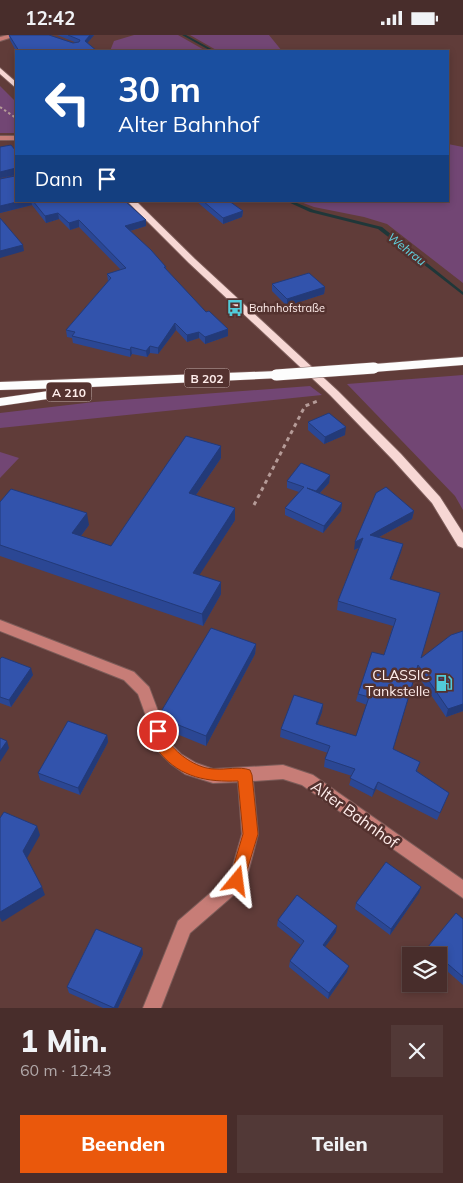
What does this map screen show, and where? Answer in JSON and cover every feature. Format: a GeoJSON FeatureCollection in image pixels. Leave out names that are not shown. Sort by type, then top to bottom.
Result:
{"type":"FeatureCollection","features":[{"type":"Feature","properties":{"kind":"highway","name":"B 202"},"geometry":{"type":"LineString","coordinates":[[138,382],[276,375],[463,361]]}},
{"type":"Feature","properties":{"kind":"highway","name":"A 210"},"geometry":{"type":"LineString","coordinates":[[0,386],[138,382]]}},
{"type":"Feature","properties":{"kind":"highway","name":"A 210"},"geometry":{"type":"LineString","coordinates":[[0,402],[138,382]]}},
{"type":"Feature","properties":{"kind":"main road"},"geometry":{"type":"LineString","coordinates":[[0,70],[15,85]]}},
{"type":"Feature","properties":{"kind":"main road"},"geometry":{"type":"LineString","coordinates":[[132,202],[192,261],[334,393],[397,457],[436,499],[463,543]]}},
{"type":"Feature","properties":{"kind":"street"},"geometry":{"type":"LineString","coordinates":[[0,39],[16,35]]}},
{"type":"Feature","properties":{"kind":"street"},"geometry":{"type":"LineString","coordinates":[[0,138],[15,138]]}},
{"type":"Feature","properties":{"kind":"street","name":"Alter Bahnhof"},"geometry":{"type":"LineString","coordinates":[[0,625],[129,676],[144,691],[164,747],[176,759],[191,769],[213,776],[283,772],[307,780],[463,890]]}},
{"type":"Feature","properties":{"kind":"street"},"geometry":{"type":"LineString","coordinates":[[152,1008],[184,927],[237,881],[250,834],[245,775]]}},
{"type":"Feature","properties":{"kind":"path"},"geometry":{"type":"LineString","coordinates":[[0,107],[15,117]]}},
{"type":"Feature","properties":{"kind":"path"},"geometry":{"type":"LineString","coordinates":[[254,505],[305,405],[332,396],[334,393]]}},
{"type":"Feature","properties":{"kind":"shaded area"},"geometry":{"type":"Polygon","coordinates":[[[134,35],[178,35],[204,50],[110,50],[114,41],[134,35]]]}},
{"type":"Feature","properties":{"kind":"shaded area"},"geometry":{"type":"Polygon","coordinates":[[[190,35],[269,35],[281,50],[216,50],[190,35]]]}},
{"type":"Feature","properties":{"kind":"shaded area"},"geometry":{"type":"Polygon","coordinates":[[[0,86],[15,101],[15,133],[0,133],[0,86]]]}},
{"type":"Feature","properties":{"kind":"shaded area"},"geometry":{"type":"Polygon","coordinates":[[[449,144],[463,147],[463,283],[387,224],[364,217],[314,207],[301,202],[449,202],[449,144]]]}},
{"type":"Feature","properties":{"kind":"shaded area"},"geometry":{"type":"Polygon","coordinates":[[[463,375],[463,510],[455,496],[347,384],[463,375]]]}},
{"type":"Feature","properties":{"kind":"shaded area"},"geometry":{"type":"Polygon","coordinates":[[[310,386],[322,395],[0,428],[0,413],[94,402],[310,386]]]}},
{"type":"Feature","properties":{"kind":"shaded area"},"geometry":{"type":"Polygon","coordinates":[[[0,452],[19,458],[0,478],[0,452]]]}},
{"type":"Feature","properties":{"kind":"building"},"geometry":{"type":"Polygon","coordinates":[[[9,35],[49,35],[73,43],[80,40],[68,35],[90,35],[85,41],[96,50],[18,50],[9,35]]]}},
{"type":"Feature","properties":{"kind":"building"},"geometry":{"type":"Polygon","coordinates":[[[11,145],[15,150],[15,168],[0,172],[0,147],[11,145]]]}},
{"type":"Feature","properties":{"kind":"building"},"geometry":{"type":"Polygon","coordinates":[[[15,176],[15,202],[17,202],[0,206],[0,179],[15,176]]]}},
{"type":"Feature","properties":{"kind":"building"},"geometry":{"type":"Polygon","coordinates":[[[34,202],[126,202],[146,220],[125,226],[151,250],[166,267],[164,267],[206,312],[209,311],[228,329],[205,337],[199,332],[187,335],[175,323],[158,348],[150,346],[146,351],[131,347],[130,350],[72,336],[75,332],[66,330],[111,278],[107,274],[126,268],[79,220],[69,223],[58,213],[45,216],[34,202]]]}},
{"type":"Feature","properties":{"kind":"building"},"geometry":{"type":"Polygon","coordinates":[[[204,202],[230,202],[243,211],[223,218],[204,202]]]}},
{"type":"Feature","properties":{"kind":"building"},"geometry":{"type":"Polygon","coordinates":[[[0,218],[23,245],[0,251],[0,218]]]}},
{"type":"Feature","properties":{"kind":"building"},"geometry":{"type":"Polygon","coordinates":[[[309,273],[325,287],[287,299],[272,284],[309,273]]]}},
{"type":"Feature","properties":{"kind":"building"},"geometry":{"type":"Polygon","coordinates":[[[329,413],[346,427],[325,437],[308,422],[329,413]]]}},
{"type":"Feature","properties":{"kind":"building"},"geometry":{"type":"Polygon","coordinates":[[[186,436],[221,446],[189,493],[235,508],[193,573],[221,582],[202,614],[0,545],[0,502],[11,489],[87,513],[72,533],[111,546],[186,436]]]}},
{"type":"Feature","properties":{"kind":"building"},"geometry":{"type":"Polygon","coordinates":[[[301,463],[330,475],[316,491],[307,488],[342,503],[324,526],[285,508],[304,487],[287,481],[301,463]]]}},
{"type":"Feature","properties":{"kind":"building"},"geometry":{"type":"Polygon","coordinates":[[[386,487],[414,511],[370,535],[403,544],[390,579],[440,593],[421,658],[451,635],[463,631],[463,704],[448,709],[418,665],[393,749],[420,762],[416,771],[449,793],[440,813],[378,782],[374,790],[350,778],[355,769],[325,759],[330,746],[281,729],[294,695],[323,704],[316,724],[356,736],[369,697],[358,694],[372,652],[384,655],[396,619],[338,601],[363,538],[355,542],[376,493],[386,487]]]}},
{"type":"Feature","properties":{"kind":"building"},"geometry":{"type":"Polygon","coordinates":[[[211,628],[256,644],[206,736],[166,720],[162,710],[211,628]]]}},
{"type":"Feature","properties":{"kind":"building"},"geometry":{"type":"Polygon","coordinates":[[[2,657],[31,668],[9,700],[0,697],[0,659],[2,657]]]}},
{"type":"Feature","properties":{"kind":"building"},"geometry":{"type":"Polygon","coordinates":[[[68,721],[107,735],[78,788],[38,773],[68,721]]]}},
{"type":"Feature","properties":{"kind":"building"},"geometry":{"type":"Polygon","coordinates":[[[0,738],[7,741],[0,751],[0,738]]]}},
{"type":"Feature","properties":{"kind":"building"},"geometry":{"type":"Polygon","coordinates":[[[4,812],[37,826],[23,851],[42,887],[0,912],[0,818],[4,812]]]}},
{"type":"Feature","properties":{"kind":"building"},"geometry":{"type":"Polygon","coordinates":[[[386,862],[421,887],[391,929],[356,903],[386,862]]]}},
{"type":"Feature","properties":{"kind":"building"},"geometry":{"type":"Polygon","coordinates":[[[297,895],[337,926],[323,945],[349,966],[329,993],[290,961],[304,941],[278,920],[297,895]]]}},
{"type":"Feature","properties":{"kind":"building"},"geometry":{"type":"Polygon","coordinates":[[[456,913],[463,919],[463,977],[447,963],[447,947],[428,947],[456,913]]]}},
{"type":"Feature","properties":{"kind":"building"},"geometry":{"type":"Polygon","coordinates":[[[96,929],[142,948],[114,1008],[67,987],[96,929]]]}},
{"type":"Feature","properties":{"kind":"waterway","name":"Wehrau"},"geometry":{"type":"LineString","coordinates":[[184,35],[211,50]]}},
{"type":"Feature","properties":{"kind":"waterway","name":"Wehrau"},"geometry":{"type":"LineString","coordinates":[[290,202],[312,211],[380,228],[463,294]]}},
{"type":"Feature","properties":{"kind":"place","name":"Bahnhofstraße"},"geometry":{"type":"Point","coordinates":[235,308]}},
{"type":"Feature","properties":{"kind":"place","name":"CLASSIC Tankstelle"},"geometry":{"type":"Point","coordinates":[444,683]}},
{"type":"Feature","properties":{"kind":"route"},"geometry":{"type":"LineString","coordinates":[[158,731],[164,747],[176,759],[191,769],[213,776],[245,775],[250,834],[237,881]]}}]}
